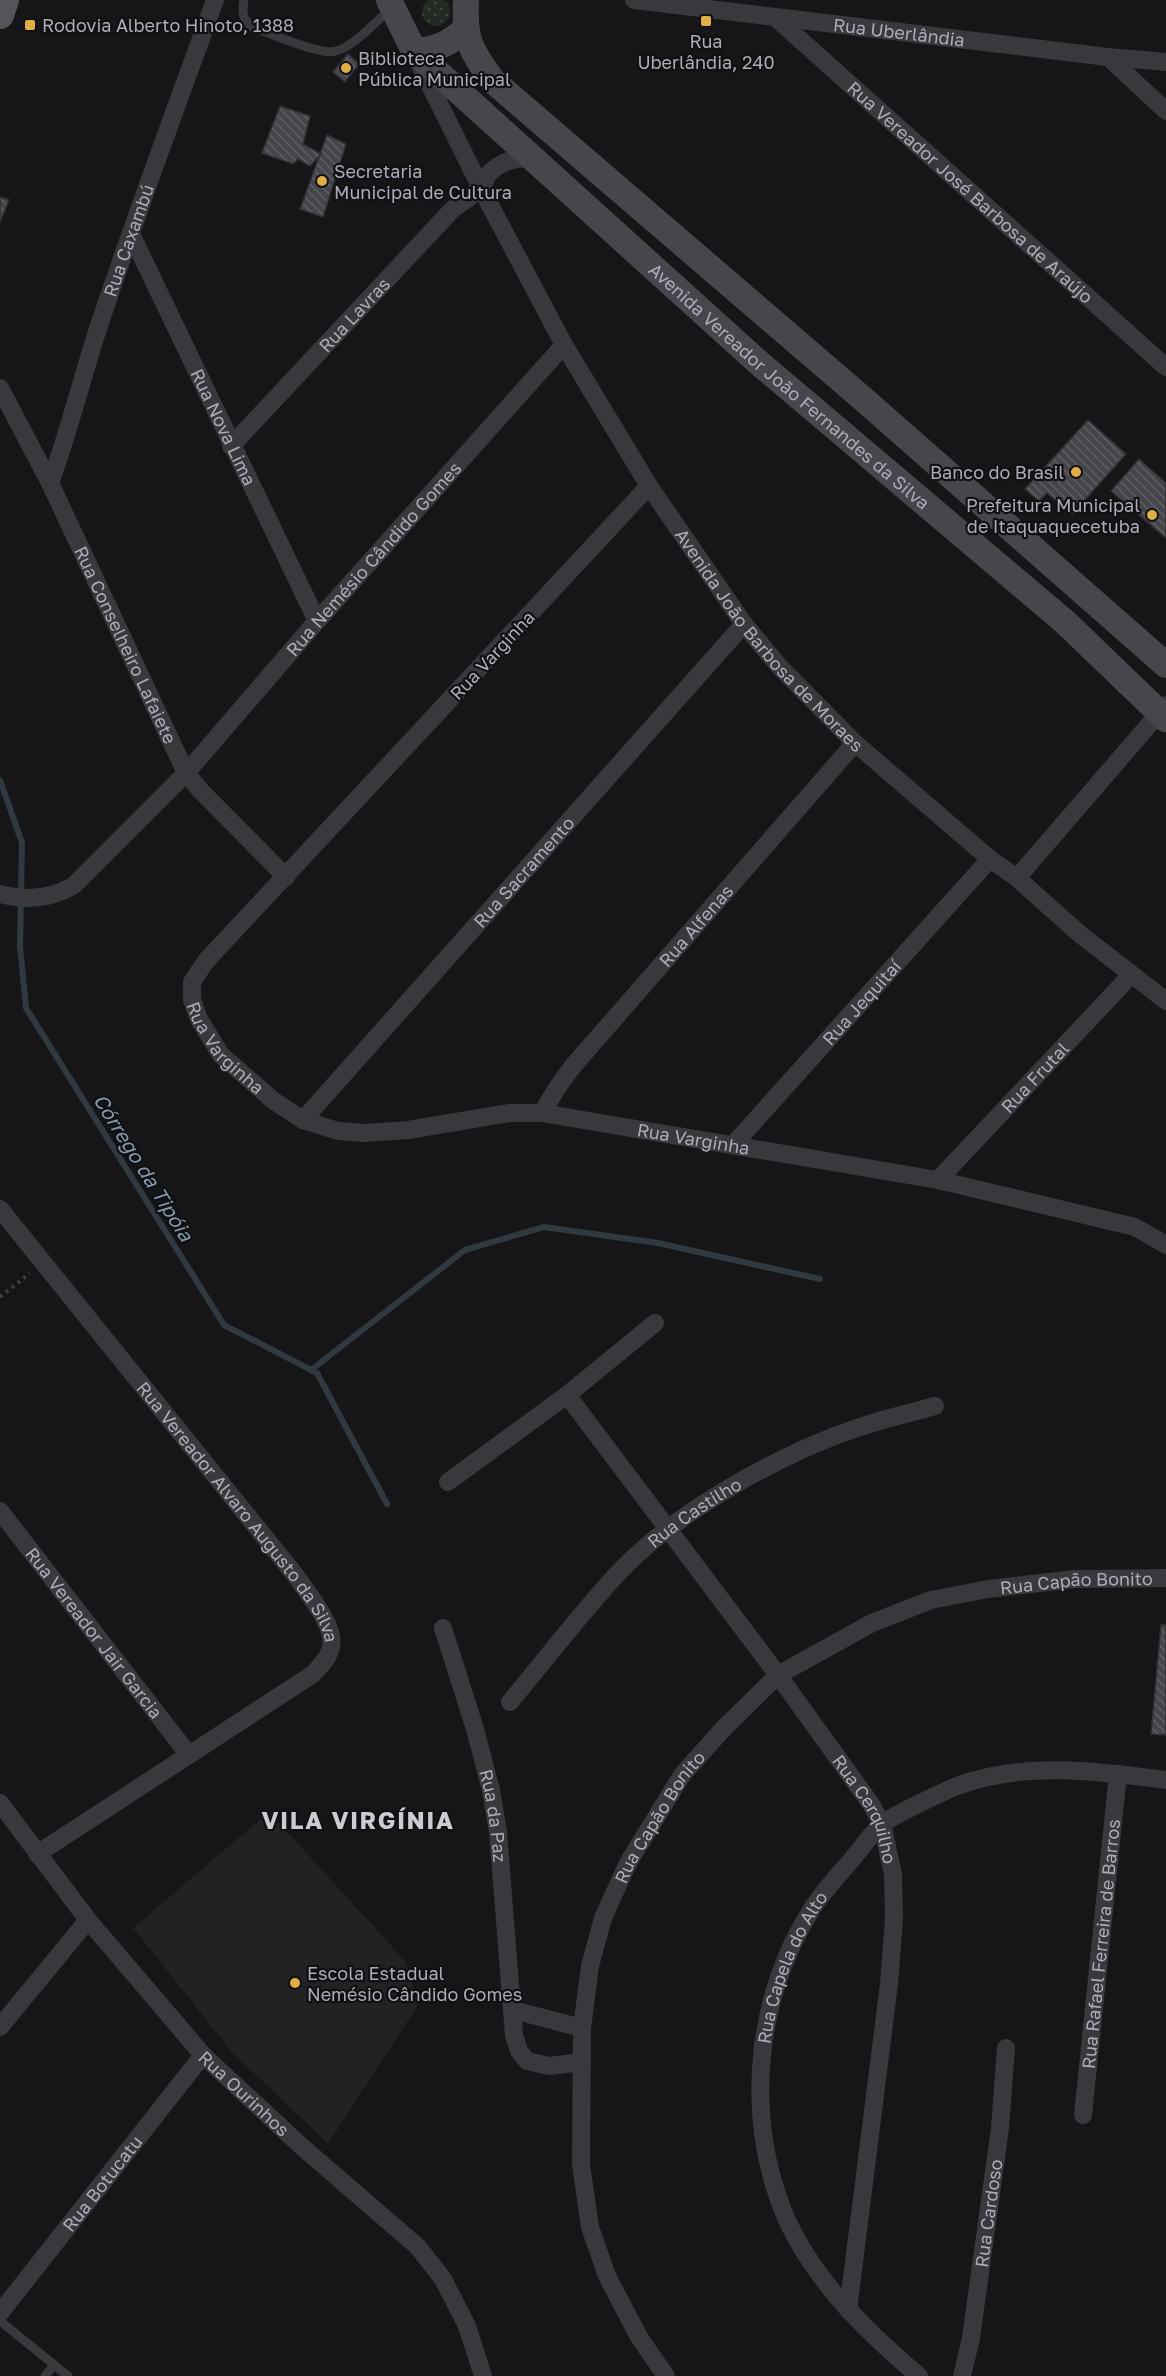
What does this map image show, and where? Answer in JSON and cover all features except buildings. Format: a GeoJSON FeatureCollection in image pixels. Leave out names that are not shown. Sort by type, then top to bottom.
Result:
{"type":"FeatureCollection","features":[{"type":"Feature","properties":{"kind":"main road"},"geometry":{"type":"LineString","coordinates":[[0,15],[5,0]]}},
{"type":"Feature","properties":{"kind":"main road","name":"Avenida Vereador João Fernandes da Silva"},"geometry":{"type":"LineString","coordinates":[[466,0],[465,29],[472,50],[493,81],[862,398],[1166,665]]}},
{"type":"Feature","properties":{"kind":"main road","name":"Avenida João Barbosa de Moraes"},"geometry":{"type":"LineString","coordinates":[[394,2],[414,51]]}},
{"type":"Feature","properties":{"kind":"main road"},"geometry":{"type":"LineString","coordinates":[[414,51],[447,44],[465,29]]}},
{"type":"Feature","properties":{"kind":"main road","name":"Avenida Vereador João Fernandes da Silva"},"geometry":{"type":"LineString","coordinates":[[414,51],[759,363],[1065,622],[1164,712]]}},
{"type":"Feature","properties":{"kind":"main road"},"geometry":{"type":"LineString","coordinates":[[833,424],[862,398]]}},
{"type":"Feature","properties":{"kind":"street","name":"Rua Caxambú"},"geometry":{"type":"LineString","coordinates":[[50,483],[65,444],[95,337],[215,0]]}},
{"type":"Feature","properties":{"kind":"street","name":"Rua Uberlândia"},"geometry":{"type":"LineString","coordinates":[[633,0],[1166,62]]}},
{"type":"Feature","properties":{"kind":"street","name":"Rua Vereador José Barbosa de Araújo"},"geometry":{"type":"LineString","coordinates":[[776,18],[1166,367]]}},
{"type":"Feature","properties":{"kind":"street","name":"Avenida João Barbosa de Moraes"},"geometry":{"type":"LineString","coordinates":[[414,51],[481,188],[564,345],[649,486],[744,624],[778,664],[855,743],[990,859],[1017,878],[1081,935],[1166,1001]]}},
{"type":"Feature","properties":{"kind":"street"},"geometry":{"type":"LineString","coordinates":[[1108,57],[1166,111]]}},
{"type":"Feature","properties":{"kind":"street"},"geometry":{"type":"LineString","coordinates":[[481,188],[487,176],[508,160],[534,159]]}},
{"type":"Feature","properties":{"kind":"street","name":"Rua Lavras"},"geometry":{"type":"LineString","coordinates":[[231,446],[451,212],[481,188]]}},
{"type":"Feature","properties":{"kind":"street","name":"Rua Nova Lima"},"geometry":{"type":"LineString","coordinates":[[131,234],[317,621]]}},
{"type":"Feature","properties":{"kind":"street","name":"Rua Nemésio Cândido Gomes"},"geometry":{"type":"LineString","coordinates":[[3,895],[42,898],[57,895],[73,886],[186,773],[317,621],[564,345]]}},
{"type":"Feature","properties":{"kind":"street","name":"Rua Conselheiro Lafaiete"},"geometry":{"type":"LineString","coordinates":[[0,388],[50,483],[186,773],[286,877]]}},
{"type":"Feature","properties":{"kind":"street","name":"Rua Varginha"},"geometry":{"type":"LineString","coordinates":[[649,486],[206,961],[192,982],[192,1000],[199,1019],[221,1055],[274,1101],[303,1120],[338,1131],[365,1133],[408,1130],[510,1113],[542,1113],[938,1180],[1135,1227],[1166,1245]]}},
{"type":"Feature","properties":{"kind":"street","name":"Rua Sacramento"},"geometry":{"type":"LineString","coordinates":[[303,1120],[744,624]]}},
{"type":"Feature","properties":{"kind":"street"},"geometry":{"type":"LineString","coordinates":[[1017,878],[1164,712]]}},
{"type":"Feature","properties":{"kind":"street","name":"Rua Alfenas"},"geometry":{"type":"LineString","coordinates":[[542,1113],[573,1066],[855,743]]}},
{"type":"Feature","properties":{"kind":"street","name":"Rua Jequitaí"},"geometry":{"type":"LineString","coordinates":[[733,1145],[990,859]]}},
{"type":"Feature","properties":{"kind":"street","name":"Rua Frutal"},"geometry":{"type":"LineString","coordinates":[[938,1180],[1131,975]]}},
{"type":"Feature","properties":{"kind":"street","name":"Rua Vereador Alvaro Augusto da Silva"},"geometry":{"type":"LineString","coordinates":[[0,1209],[296,1576],[327,1623],[332,1646],[324,1662],[313,1674],[37,1854]]}},
{"type":"Feature","properties":{"kind":"street"},"geometry":{"type":"LineString","coordinates":[[448,1482],[567,1395],[655,1323]]}},
{"type":"Feature","properties":{"kind":"street","name":"Rua Cerquilho"},"geometry":{"type":"LineString","coordinates":[[567,1395],[777,1675],[871,1804],[882,1824],[893,1874],[894,1919],[891,1962],[848,2310]]}},
{"type":"Feature","properties":{"kind":"street","name":"Rua Castilho"},"geometry":{"type":"LineString","coordinates":[[510,1702],[622,1569],[668,1529],[756,1473],[858,1427],[934,1406]]}},
{"type":"Feature","properties":{"kind":"street","name":"Rua Vereador Jair Garcia"},"geometry":{"type":"LineString","coordinates":[[0,1511],[189,1755]]}},
{"type":"Feature","properties":{"kind":"street","name":"Rua Capão Bonito"},"geometry":{"type":"LineString","coordinates":[[666,2376],[639,2337],[607,2276],[590,2227],[581,2164],[582,2028],[590,1966],[603,1918],[628,1863],[682,1775],[723,1729],[777,1675],[872,1623],[931,1600],[988,1589],[1075,1580],[1166,1578]]}},
{"type":"Feature","properties":{"kind":"street","name":"Rua da Paz"},"geometry":{"type":"LineString","coordinates":[[443,1628],[475,1729],[491,1790],[498,1832],[514,2035],[519,2051],[527,2061],[549,2066],[582,2062]]}},
{"type":"Feature","properties":{"kind":"street","name":"Rua Capela do Alto"},"geometry":{"type":"LineString","coordinates":[[919,2376],[875,2338],[848,2310],[818,2271],[792,2230],[778,2197],[764,2138],[759,2092],[765,2035],[781,1968],[810,1912],[882,1824],[957,1786],[1000,1775],[1060,1769],[1166,1780]]}},
{"type":"Feature","properties":{"kind":"street","name":"Rua Rafael Ferreira de Barros"},"geometry":{"type":"LineString","coordinates":[[1083,2115],[1118,1774]]}},
{"type":"Feature","properties":{"kind":"street","name":"Rua Ourinhos"},"geometry":{"type":"LineString","coordinates":[[0,1803],[88,1920],[203,2055],[300,2145],[418,2247],[443,2279],[467,2326],[483,2376]]}},
{"type":"Feature","properties":{"kind":"street"},"geometry":{"type":"LineString","coordinates":[[0,2027],[88,1920]]}},
{"type":"Feature","properties":{"kind":"street"},"geometry":{"type":"LineString","coordinates":[[513,2010],[582,2028]]}},
{"type":"Feature","properties":{"kind":"street","name":"Rua Cardoso"},"geometry":{"type":"LineString","coordinates":[[962,2376],[973,2326],[999,2128],[1006,2048]]}},
{"type":"Feature","properties":{"kind":"street","name":"Rua Botucatu"},"geometry":{"type":"LineString","coordinates":[[0,2313],[203,2055]]}},
{"type":"Feature","properties":{"kind":"lane"},"geometry":{"type":"LineString","coordinates":[[244,0],[242,12],[244,20],[252,27],[323,52],[336,51],[346,46],[394,2]]}},
{"type":"Feature","properties":{"kind":"lane"},"geometry":{"type":"LineString","coordinates":[[0,2321],[68,2376]]}},
{"type":"Feature","properties":{"kind":"lane"},"geometry":{"type":"LineString","coordinates":[[45,2376],[54,2365]]}},
{"type":"Feature","properties":{"kind":"path"},"geometry":{"type":"LineString","coordinates":[[0,1297],[44,1262]]}},
{"type":"Feature","properties":{"kind":"shaded area"},"geometry":{"type":"Polygon","coordinates":[[[436,-2],[446,2],[450,12],[446,22],[436,26],[426,22],[422,12],[426,2],[436,-2]]]}},
{"type":"Feature","properties":{"kind":"shaded area","name":"Escola Estadual Nemésio Cândido Gomes"},"geometry":{"type":"Polygon","coordinates":[[[269,1812],[406,1962],[418,2005],[328,2144],[231,2051],[133,1928],[269,1812]]]}},
{"type":"Feature","properties":{"kind":"waterway","name":"Córrego da Tipóia"},"geometry":{"type":"LineString","coordinates":[[0,780],[22,843],[20,946],[26,1008],[224,1325],[317,1373],[387,1504]]}},
{"type":"Feature","properties":{"kind":"waterway"},"geometry":{"type":"LineString","coordinates":[[311,1370],[465,1250],[544,1227],[658,1243],[820,1279]]}},
{"type":"Feature","properties":{"kind":"place","name":"Rua Uberlândia, 240"},"geometry":{"type":"Point","coordinates":[706,21]}},
{"type":"Feature","properties":{"kind":"place","name":"Rodovia Alberto Hinoto, 1388"},"geometry":{"type":"Point","coordinates":[30,25]}},
{"type":"Feature","properties":{"kind":"place","name":"Biblioteca Pública Municipal"},"geometry":{"type":"Point","coordinates":[346,68]}},
{"type":"Feature","properties":{"kind":"place","name":"Secretaria Municipal de Cultura"},"geometry":{"type":"Point","coordinates":[322,181]}},
{"type":"Feature","properties":{"kind":"place","name":"Banco do Brasil"},"geometry":{"type":"Point","coordinates":[1076,472]}},
{"type":"Feature","properties":{"kind":"place","name":"Prefeitura Municipal de Itaquaquecetuba"},"geometry":{"type":"Point","coordinates":[1152,515]}},
{"type":"Feature","properties":{"kind":"place","name":"Escola Estadual Nemésio Cândido Gomes"},"geometry":{"type":"Point","coordinates":[295,1983]}},
{"type":"Feature","properties":{"kind":"district","name":"VILA VIRGÍNIA"},"geometry":{"type":"Point","coordinates":[358,1819]}}]}
